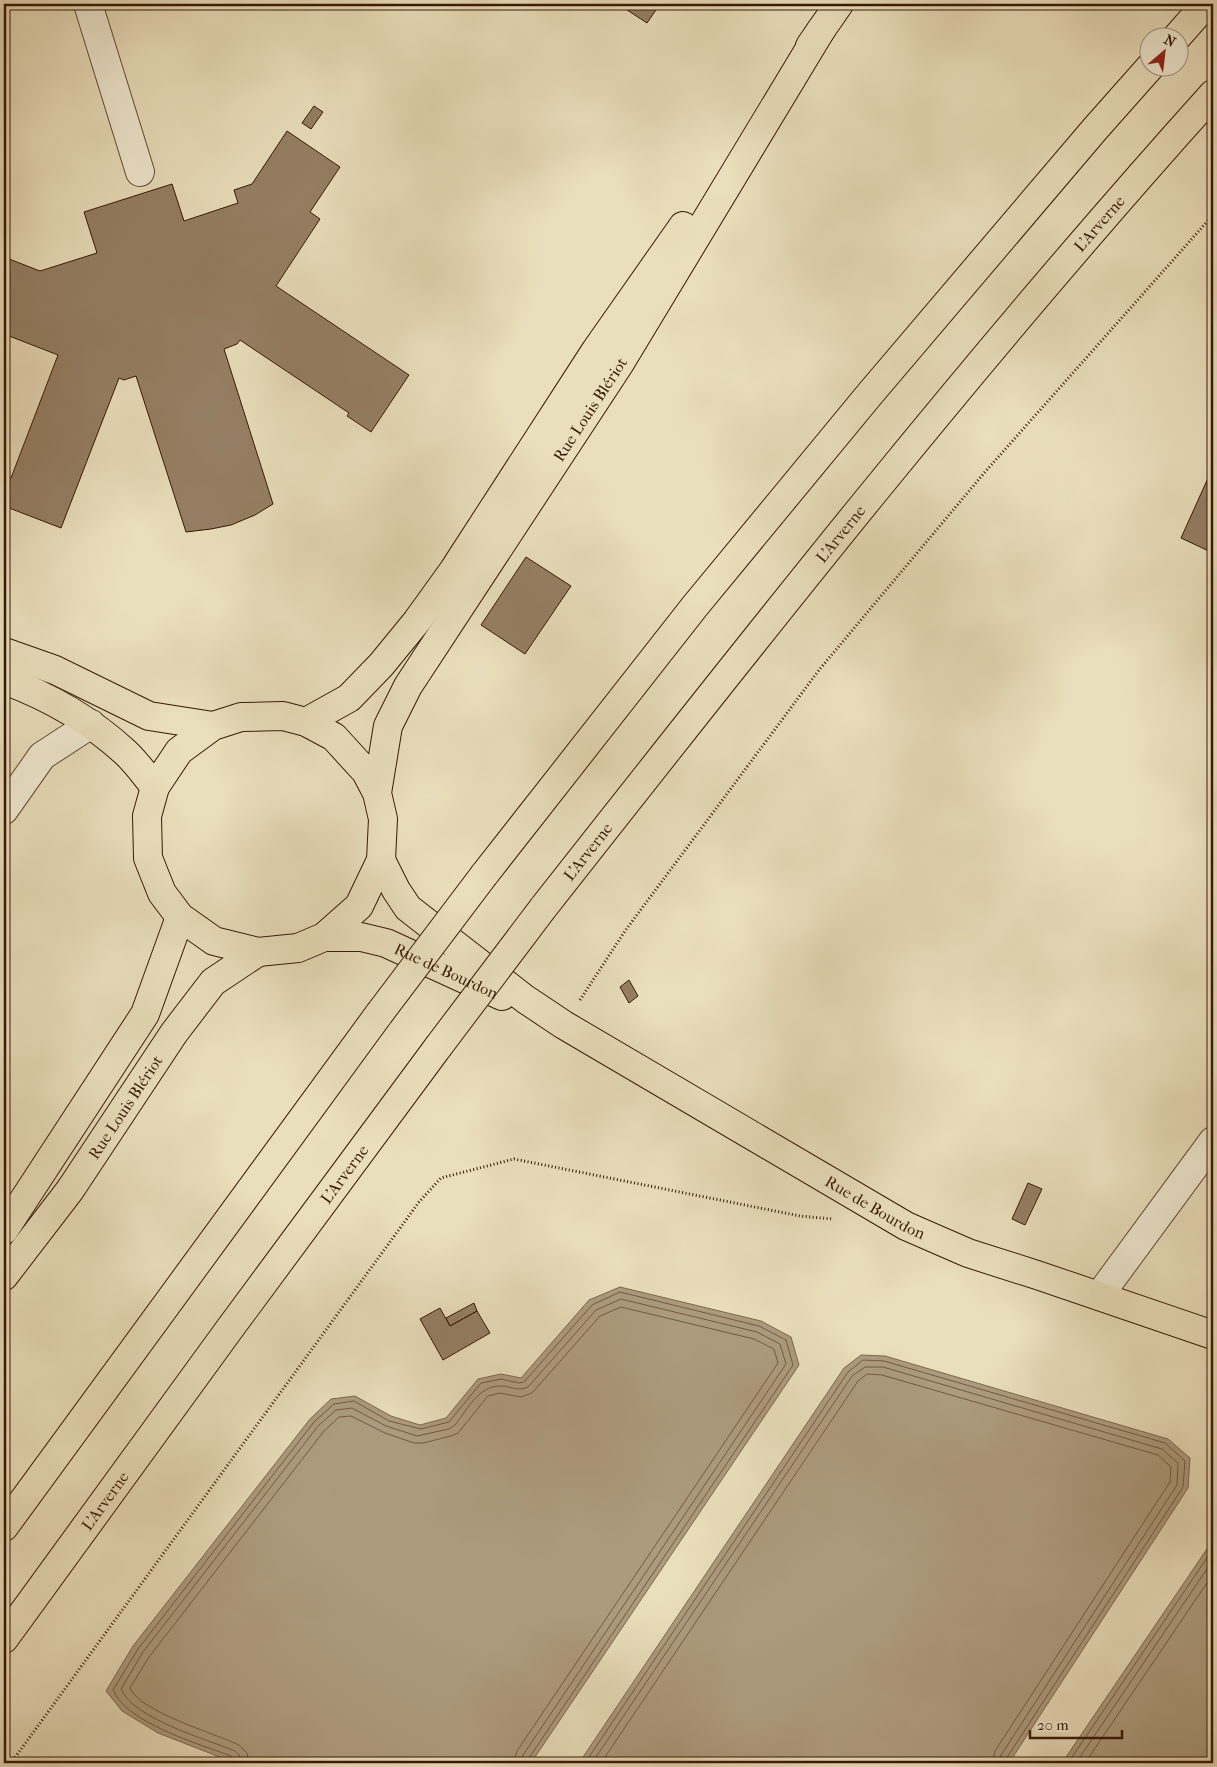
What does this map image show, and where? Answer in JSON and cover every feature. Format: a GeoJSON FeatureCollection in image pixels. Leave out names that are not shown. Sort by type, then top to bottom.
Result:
{"type":"FeatureCollection","features":[{"type":"Feature","properties":{"kind":"main road","name":"Rue Louis Blériot"},"geometry":{"type":"LineString","coordinates":[[306,722],[349,698],[417,621],[452,571],[596,350],[839,4]]}},
{"type":"Feature","properties":{"kind":"main road"},"geometry":{"type":"LineString","coordinates":[[1185,28],[1206,4]]}},
{"type":"Feature","properties":{"kind":"main road","name":"Rue Louis Blériot"},"geometry":{"type":"LineString","coordinates":[[377,793],[388,726],[408,686],[620,363],[821,30]]}},
{"type":"Feature","properties":{"kind":"main road"},"geometry":{"type":"LineString","coordinates":[[4,1527],[379,1014],[484,875],[695,606],[868,395],[1095,128],[1140,78]]}},
{"type":"Feature","properties":{"kind":"main road","name":"L'Arverne"},"geometry":{"type":"LineString","coordinates":[[4,1639],[228,1331],[543,908],[916,439],[1144,171],[1213,94]]}},
{"type":"Feature","properties":{"kind":"main road"},"geometry":{"type":"LineString","coordinates":[[4,652],[55,670],[148,716],[213,726]]}},
{"type":"Feature","properties":{"kind":"main road"},"geometry":{"type":"LineString","coordinates":[[4,680],[37,693],[91,724],[126,753],[155,787]]}},
{"type":"Feature","properties":{"kind":"main road"},"geometry":{"type":"LineString","coordinates":[[283,716],[306,722],[334,737],[366,772],[377,793],[383,819],[381,860],[359,906],[324,937],[298,948],[258,952],[214,941],[180,918],[162,893],[148,858],[147,816],[155,787],[179,751],[213,726],[241,717],[283,716]]}},
{"type":"Feature","properties":{"kind":"main road","name":"Rue de Bourdon"},"geometry":{"type":"LineString","coordinates":[[381,860],[396,890],[408,908],[525,999],[564,1025],[906,1226],[968,1253],[1213,1336]]}},
{"type":"Feature","properties":{"kind":"main road"},"geometry":{"type":"LineString","coordinates":[[4,1230],[39,1173],[146,1014],[180,918]]}},
{"type":"Feature","properties":{"kind":"main road","name":"Rue de Bourdon"},"geometry":{"type":"LineString","coordinates":[[324,937],[361,937],[386,943],[457,974],[564,1025]]}},
{"type":"Feature","properties":{"kind":"main road","name":"Rue Louis Blériot"},"geometry":{"type":"LineString","coordinates":[[4,1276],[70,1190],[174,1034],[213,982],[258,952]]}},
{"type":"Feature","properties":{"kind":"lane"},"geometry":{"type":"LineString","coordinates":[[88,4],[140,172]]}},
{"type":"Feature","properties":{"kind":"lane"},"geometry":{"type":"LineString","coordinates":[[4,810],[42,756],[91,724]]}},
{"type":"Feature","properties":{"kind":"lane"},"geometry":{"type":"LineString","coordinates":[[1099,1296],[1213,1141]]}},
{"type":"Feature","properties":{"kind":"lane"},"geometry":{"type":"LineString","coordinates":[[4,1212],[39,1173]]}},
{"type":"Feature","properties":{"kind":"path"},"geometry":{"type":"LineString","coordinates":[[564,1025],[625,930],[819,670],[985,472],[1213,215]]}},
{"type":"Feature","properties":{"kind":"path"},"geometry":{"type":"LineString","coordinates":[[10,1763],[419,1202],[442,1178],[514,1159],[800,1216],[838,1220]]}},
{"type":"Feature","properties":{"kind":"water"},"geometry":{"type":"Polygon","coordinates":[[[620,1287],[761,1321],[791,1337],[799,1365],[531,1763],[235,1763],[158,1733],[122,1711],[106,1691],[133,1646],[310,1419],[331,1399],[355,1396],[391,1416],[420,1425],[446,1418],[478,1379],[501,1374],[521,1378],[589,1300],[620,1287]]]}},
{"type":"Feature","properties":{"kind":"water"},"geometry":{"type":"Polygon","coordinates":[[[861,1355],[885,1356],[1168,1439],[1190,1458],[1188,1488],[1009,1763],[579,1763],[844,1368],[861,1355]]]}},
{"type":"Feature","properties":{"kind":"water"},"geometry":{"type":"Polygon","coordinates":[[[1213,1540],[1213,1763],[1062,1763],[1213,1540]]]}},
{"type":"Feature","properties":{"kind":"building"},"geometry":{"type":"Polygon","coordinates":[[[618,4],[660,4],[647,23],[618,4]]]}},
{"type":"Feature","properties":{"kind":"building"},"geometry":{"type":"Polygon","coordinates":[[[314,106],[323,112],[311,129],[302,123],[314,106]]]}},
{"type":"Feature","properties":{"kind":"building"},"geometry":{"type":"Polygon","coordinates":[[[287,131],[340,167],[310,212],[320,219],[276,286],[409,375],[371,432],[347,416],[349,413],[240,340],[237,344],[224,349],[273,504],[255,515],[231,525],[186,532],[136,376],[124,380],[119,378],[61,528],[4,506],[4,484],[7,476],[11,478],[58,355],[4,334],[4,257],[40,271],[97,253],[84,212],[172,184],[184,221],[238,203],[234,190],[252,184],[287,131]]]}},
{"type":"Feature","properties":{"kind":"building"},"geometry":{"type":"Polygon","coordinates":[[[1213,467],[1213,553],[1181,538],[1213,467]]]}},
{"type":"Feature","properties":{"kind":"building"},"geometry":{"type":"Polygon","coordinates":[[[526,557],[571,586],[525,654],[481,625],[526,557]]]}},
{"type":"Feature","properties":{"kind":"building"},"geometry":{"type":"Polygon","coordinates":[[[629,980],[638,996],[629,1003],[620,987],[629,980]]]}},
{"type":"Feature","properties":{"kind":"building"},"geometry":{"type":"Polygon","coordinates":[[[1028,1183],[1042,1189],[1025,1225],[1012,1219],[1028,1183]]]}},
{"type":"Feature","properties":{"kind":"building"},"geometry":{"type":"Polygon","coordinates":[[[474,1303],[477,1311],[450,1326],[446,1318],[474,1303]]]}},
{"type":"Feature","properties":{"kind":"building"},"geometry":{"type":"Polygon","coordinates":[[[440,1308],[450,1326],[477,1311],[490,1333],[443,1360],[420,1319],[440,1308]]]}}]}
